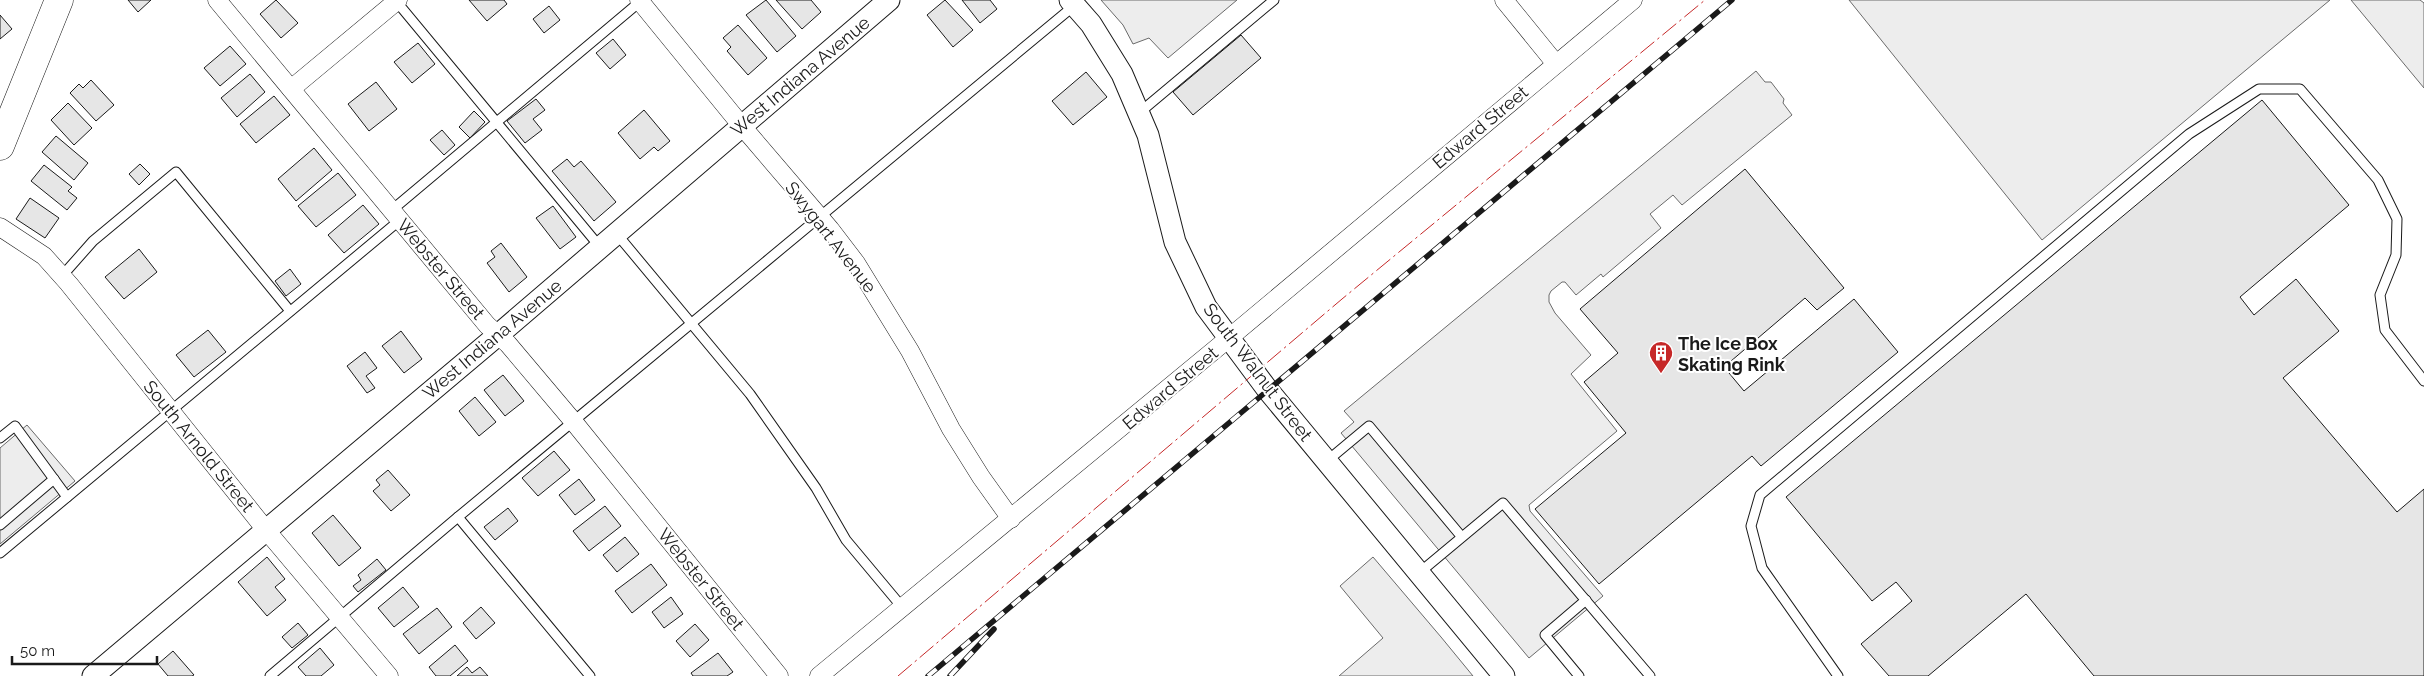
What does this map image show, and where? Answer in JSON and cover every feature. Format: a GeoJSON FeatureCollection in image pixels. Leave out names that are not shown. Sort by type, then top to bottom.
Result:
{"type":"FeatureCollection","features":[{"type":"Feature","properties":{"kind":"main road"},"geometry":{"type":"LineString","coordinates":[[0,146],[60,0]]}},
{"type":"Feature","properties":{"kind":"street","name":"Webster Street"},"geometry":{"type":"LineString","coordinates":[[217,0],[396,215],[573,421],[779,676]]}},
{"type":"Feature","properties":{"kind":"street"},"geometry":{"type":"LineString","coordinates":[[290,89],[397,0]]}},
{"type":"Feature","properties":{"kind":"street","name":"West Indiana Avenue"},"geometry":{"type":"LineString","coordinates":[[93,676],[498,335],[889,0]]}},
{"type":"Feature","properties":{"kind":"street"},"geometry":{"type":"LineString","coordinates":[[1504,0],[1556,64]]}},
{"type":"Feature","properties":{"kind":"street","name":"Edward Street"},"geometry":{"type":"LineString","coordinates":[[819,676],[1229,338],[1633,0]]}},
{"type":"Feature","properties":{"kind":"street","name":"Swygart Avenue"},"geometry":{"type":"LineString","coordinates":[[640,1],[741,125],[819,216],[872,287],[951,429],[981,477],[1011,518]]}},
{"type":"Feature","properties":{"kind":"street","name":"South Walnut Street"},"geometry":{"type":"LineString","coordinates":[[1075,2],[1122,74],[1139,113],[1148,135],[1163,200],[1178,250],[1206,307],[1267,389],[1504,676]]}},
{"type":"Feature","properties":{"kind":"street","name":"South Arnold Street"},"geometry":{"type":"LineString","coordinates":[[0,227],[44,256],[62,276],[266,530],[389,676]]}},
{"type":"Feature","properties":{"kind":"lane"},"geometry":{"type":"LineString","coordinates":[[397,0],[600,247]]}},
{"type":"Feature","properties":{"kind":"lane"},"geometry":{"type":"LineString","coordinates":[[1139,113],[1274,0]]}},
{"type":"Feature","properties":{"kind":"lane"},"geometry":{"type":"LineString","coordinates":[[0,553],[290,311],[496,121],[640,1]]}},
{"type":"Feature","properties":{"kind":"lane"},"geometry":{"type":"LineString","coordinates":[[270,676],[1075,2]]}},
{"type":"Feature","properties":{"kind":"lane"},"geometry":{"type":"LineString","coordinates":[[1838,676],[1762,568],[1751,526],[1760,494],[2189,134],[2259,89],[2300,89],[2378,180],[2397,219],[2396,255],[2380,295],[2385,330],[2424,381]]}},
{"type":"Feature","properties":{"kind":"lane"},"geometry":{"type":"LineString","coordinates":[[62,276],[93,241],[176,172],[290,311]]}},
{"type":"Feature","properties":{"kind":"lane"},"geometry":{"type":"LineString","coordinates":[[616,233],[750,394],[816,488],[846,540],[902,607]]}},
{"type":"Feature","properties":{"kind":"lane"},"geometry":{"type":"LineString","coordinates":[[0,438],[15,426],[67,497]]}},
{"type":"Feature","properties":{"kind":"lane"},"geometry":{"type":"LineString","coordinates":[[1327,462],[1370,426],[1462,536]]}},
{"type":"Feature","properties":{"kind":"lane"},"geometry":{"type":"LineString","coordinates":[[0,525],[23,500],[54,479]]}},
{"type":"Feature","properties":{"kind":"lane"},"geometry":{"type":"LineString","coordinates":[[1419,573],[1503,503],[1650,676]]}},
{"type":"Feature","properties":{"kind":"lane"},"geometry":{"type":"LineString","coordinates":[[458,517],[590,676]]}},
{"type":"Feature","properties":{"kind":"lane"},"geometry":{"type":"LineString","coordinates":[[1579,676],[1545,635],[1586,600]]}},
{"type":"Feature","properties":{"kind":"shaded area"},"geometry":{"type":"Polygon","coordinates":[[[1101,0],[1237,0],[1168,58],[1149,38],[1133,44],[1123,25],[1101,0]]]}},
{"type":"Feature","properties":{"kind":"shaded area"},"geometry":{"type":"Polygon","coordinates":[[[1849,0],[2330,0],[2042,240],[1849,0]]]}},
{"type":"Feature","properties":{"kind":"shaded area"},"geometry":{"type":"Polygon","coordinates":[[[2351,0],[2420,0],[2424,3],[2424,88],[2351,0]]]}},
{"type":"Feature","properties":{"kind":"shaded area"},"geometry":{"type":"Polygon","coordinates":[[[1756,71],[1765,82],[1771,82],[1784,99],[1783,103],[1792,115],[1682,205],[1673,195],[1650,214],[1661,228],[1603,277],[1601,274],[1576,295],[1565,282],[1562,282],[1549,295],[1549,302],[1555,313],[1591,355],[1571,374],[1617,431],[1529,505],[1530,511],[1603,596],[1529,658],[1341,433],[1354,422],[1344,411],[1756,71]]]}},
{"type":"Feature","properties":{"kind":"shaded area"},"geometry":{"type":"Polygon","coordinates":[[[27,425],[75,481],[0,544],[0,448],[27,425]]]}},
{"type":"Feature","properties":{"kind":"shaded area"},"geometry":{"type":"Polygon","coordinates":[[[1373,557],[1473,676],[1339,676],[1383,638],[1340,586],[1373,557]]]}},
{"type":"Feature","properties":{"kind":"building"},"geometry":{"type":"Polygon","coordinates":[[[128,0],[151,0],[138,12],[128,0]]]}},
{"type":"Feature","properties":{"kind":"building"},"geometry":{"type":"Polygon","coordinates":[[[276,0],[298,23],[281,38],[260,14],[276,0]]]}},
{"type":"Feature","properties":{"kind":"building"},"geometry":{"type":"Polygon","coordinates":[[[469,0],[504,0],[507,4],[487,21],[469,0]]]}},
{"type":"Feature","properties":{"kind":"building"},"geometry":{"type":"Polygon","coordinates":[[[766,0],[796,36],[777,52],[746,15],[766,0]]]}},
{"type":"Feature","properties":{"kind":"building"},"geometry":{"type":"Polygon","coordinates":[[[776,0],[811,0],[821,12],[802,29],[776,0]]]}},
{"type":"Feature","properties":{"kind":"building"},"geometry":{"type":"Polygon","coordinates":[[[945,0],[973,30],[953,47],[927,15],[945,0]]]}},
{"type":"Feature","properties":{"kind":"building"},"geometry":{"type":"Polygon","coordinates":[[[962,0],[990,0],[997,9],[980,23],[962,0]]]}},
{"type":"Feature","properties":{"kind":"building"},"geometry":{"type":"Polygon","coordinates":[[[549,6],[560,20],[544,33],[533,19],[549,6]]]}},
{"type":"Feature","properties":{"kind":"building"},"geometry":{"type":"Polygon","coordinates":[[[0,15],[12,29],[0,39],[0,15]]]}},
{"type":"Feature","properties":{"kind":"building"},"geometry":{"type":"Polygon","coordinates":[[[738,25],[767,58],[748,75],[727,51],[731,47],[723,38],[738,25]]]}},
{"type":"Feature","properties":{"kind":"building"},"geometry":{"type":"Polygon","coordinates":[[[1241,35],[1261,58],[1193,115],[1173,92],[1241,35]]]}},
{"type":"Feature","properties":{"kind":"building"},"geometry":{"type":"Polygon","coordinates":[[[613,39],[626,55],[610,69],[596,53],[613,39]]]}},
{"type":"Feature","properties":{"kind":"building"},"geometry":{"type":"Polygon","coordinates":[[[418,43],[435,64],[412,83],[394,62],[418,43]]]}},
{"type":"Feature","properties":{"kind":"building"},"geometry":{"type":"Polygon","coordinates":[[[230,46],[246,64],[220,86],[204,68],[230,46]]]}},
{"type":"Feature","properties":{"kind":"building"},"geometry":{"type":"Polygon","coordinates":[[[1086,72],[1107,97],[1073,125],[1052,101],[1086,72]]]}},
{"type":"Feature","properties":{"kind":"building"},"geometry":{"type":"Polygon","coordinates":[[[250,74],[265,92],[237,117],[221,98],[250,74]]]}},
{"type":"Feature","properties":{"kind":"building"},"geometry":{"type":"Polygon","coordinates":[[[91,80],[114,105],[96,121],[70,93],[79,84],[83,88],[91,80]]]}},
{"type":"Feature","properties":{"kind":"building"},"geometry":{"type":"Polygon","coordinates":[[[376,82],[397,109],[369,131],[348,104],[376,82]]]}},
{"type":"Feature","properties":{"kind":"building"},"geometry":{"type":"Polygon","coordinates":[[[274,96],[290,115],[256,143],[240,124],[274,96]]]}},
{"type":"Feature","properties":{"kind":"building"},"geometry":{"type":"Polygon","coordinates":[[[536,99],[545,110],[533,119],[542,130],[525,143],[507,121],[536,99]]]}},
{"type":"Feature","properties":{"kind":"building"},"geometry":{"type":"Polygon","coordinates":[[[2262,100],[2349,205],[2240,297],[2254,315],[2296,279],[2339,331],[2283,378],[2397,512],[2424,489],[2424,676],[2094,676],[2026,594],[1928,676],[1889,676],[1861,644],[1912,601],[1896,582],[1872,601],[1786,497],[2262,100]]]}},
{"type":"Feature","properties":{"kind":"building"},"geometry":{"type":"Polygon","coordinates":[[[68,103],[92,128],[74,145],[51,120],[68,103]]]}},
{"type":"Feature","properties":{"kind":"building"},"geometry":{"type":"Polygon","coordinates":[[[644,110],[670,141],[658,151],[654,147],[640,159],[618,133],[644,110]]]}},
{"type":"Feature","properties":{"kind":"building"},"geometry":{"type":"Polygon","coordinates":[[[474,111],[485,122],[470,138],[459,127],[474,111]]]}},
{"type":"Feature","properties":{"kind":"building"},"geometry":{"type":"Polygon","coordinates":[[[442,130],[455,145],[444,155],[430,140],[442,130]]]}},
{"type":"Feature","properties":{"kind":"building"},"geometry":{"type":"Polygon","coordinates":[[[56,136],[88,163],[74,180],[42,152],[56,136]]]}},
{"type":"Feature","properties":{"kind":"building"},"geometry":{"type":"Polygon","coordinates":[[[314,148],[332,170],[296,201],[278,179],[314,148]]]}},
{"type":"Feature","properties":{"kind":"building"},"geometry":{"type":"Polygon","coordinates":[[[567,159],[574,167],[581,161],[616,202],[594,221],[552,171],[567,159]]]}},
{"type":"Feature","properties":{"kind":"building"},"geometry":{"type":"Polygon","coordinates":[[[140,164],[150,174],[139,185],[129,174],[140,164]]]}},
{"type":"Feature","properties":{"kind":"building"},"geometry":{"type":"Polygon","coordinates":[[[44,165],[72,187],[68,191],[77,198],[67,210],[31,181],[44,165]]]}},
{"type":"Feature","properties":{"kind":"building","name":"The Ice Box Skating Rink"},"geometry":{"type":"Polygon","coordinates":[[[1745,169],[1844,288],[1817,310],[1805,298],[1724,367],[1744,391],[1854,299],[1898,352],[1761,466],[1752,456],[1599,584],[1535,509],[1626,433],[1584,382],[1618,353],[1580,309],[1745,169]]]}},
{"type":"Feature","properties":{"kind":"building"},"geometry":{"type":"Polygon","coordinates":[[[338,173],[356,195],[316,227],[298,206],[338,173]]]}},
{"type":"Feature","properties":{"kind":"building"},"geometry":{"type":"Polygon","coordinates":[[[30,198],[59,218],[45,238],[16,219],[30,198]]]}},
{"type":"Feature","properties":{"kind":"building"},"geometry":{"type":"Polygon","coordinates":[[[363,205],[379,224],[344,253],[328,235],[363,205]]]}},
{"type":"Feature","properties":{"kind":"building"},"geometry":{"type":"Polygon","coordinates":[[[553,206],[576,237],[560,249],[536,218],[553,206]]]}},
{"type":"Feature","properties":{"kind":"building"},"geometry":{"type":"Polygon","coordinates":[[[501,243],[527,277],[509,292],[487,263],[495,257],[491,251],[501,243]]]}},
{"type":"Feature","properties":{"kind":"building"},"geometry":{"type":"Polygon","coordinates":[[[139,249],[157,272],[124,299],[105,277],[139,249]]]}},
{"type":"Feature","properties":{"kind":"building"},"geometry":{"type":"Polygon","coordinates":[[[290,269],[301,284],[286,296],[275,281],[290,269]]]}},
{"type":"Feature","properties":{"kind":"building"},"geometry":{"type":"Polygon","coordinates":[[[208,330],[226,352],[194,377],[176,355],[208,330]]]}},
{"type":"Feature","properties":{"kind":"building"},"geometry":{"type":"Polygon","coordinates":[[[401,331],[422,359],[404,373],[382,346],[401,331]]]}},
{"type":"Feature","properties":{"kind":"building"},"geometry":{"type":"Polygon","coordinates":[[[365,352],[377,368],[366,376],[375,388],[367,393],[347,366],[365,352]]]}},
{"type":"Feature","properties":{"kind":"building"},"geometry":{"type":"Polygon","coordinates":[[[503,375],[524,401],[505,416],[484,390],[503,375]]]}},
{"type":"Feature","properties":{"kind":"building"},"geometry":{"type":"Polygon","coordinates":[[[475,397],[496,422],[479,436],[459,411],[475,397]]]}},
{"type":"Feature","properties":{"kind":"building"},"geometry":{"type":"Polygon","coordinates":[[[554,451],[570,470],[538,496],[522,478],[554,451]]]}},
{"type":"Feature","properties":{"kind":"building"},"geometry":{"type":"Polygon","coordinates":[[[388,470],[410,495],[391,511],[373,491],[380,485],[376,480],[388,470]]]}},
{"type":"Feature","properties":{"kind":"building"},"geometry":{"type":"Polygon","coordinates":[[[579,479],[595,500],[575,515],[559,495],[579,479]]]}},
{"type":"Feature","properties":{"kind":"building"},"geometry":{"type":"Polygon","coordinates":[[[605,506],[621,526],[589,551],[573,531],[605,506]]]}},
{"type":"Feature","properties":{"kind":"building"},"geometry":{"type":"Polygon","coordinates":[[[508,508],[518,521],[495,540],[484,527],[508,508]]]}},
{"type":"Feature","properties":{"kind":"building"},"geometry":{"type":"Polygon","coordinates":[[[333,515],[361,548],[339,566],[312,533],[333,515]]]}},
{"type":"Feature","properties":{"kind":"building"},"geometry":{"type":"Polygon","coordinates":[[[625,537],[639,554],[617,572],[603,555],[625,537]]]}},
{"type":"Feature","properties":{"kind":"building"},"geometry":{"type":"Polygon","coordinates":[[[267,557],[285,579],[275,587],[286,600],[267,616],[238,582],[267,557]]]}},
{"type":"Feature","properties":{"kind":"building"},"geometry":{"type":"Polygon","coordinates":[[[377,559],[386,570],[358,592],[353,586],[361,580],[358,575],[377,559]]]}},
{"type":"Feature","properties":{"kind":"building"},"geometry":{"type":"Polygon","coordinates":[[[651,564],[667,585],[632,613],[615,591],[651,564]]]}},
{"type":"Feature","properties":{"kind":"building"},"geometry":{"type":"Polygon","coordinates":[[[403,587],[419,607],[394,627],[378,608],[403,587]]]}},
{"type":"Feature","properties":{"kind":"building"},"geometry":{"type":"Polygon","coordinates":[[[671,597],[683,614],[664,628],[652,612],[671,597]]]}},
{"type":"Feature","properties":{"kind":"building"},"geometry":{"type":"Polygon","coordinates":[[[481,607],[495,623],[476,639],[463,623],[481,607]]]}},
{"type":"Feature","properties":{"kind":"building"},"geometry":{"type":"Polygon","coordinates":[[[437,608],[452,627],[419,654],[403,634],[437,608]]]}},
{"type":"Feature","properties":{"kind":"building"},"geometry":{"type":"Polygon","coordinates":[[[298,623],[308,635],[292,648],[282,637],[298,623]]]}},
{"type":"Feature","properties":{"kind":"building"},"geometry":{"type":"Polygon","coordinates":[[[695,624],[709,640],[690,657],[676,641],[695,624]]]}},
{"type":"Feature","properties":{"kind":"building"},"geometry":{"type":"Polygon","coordinates":[[[455,645],[468,661],[450,676],[436,676],[429,667],[455,645]]]}},
{"type":"Feature","properties":{"kind":"building"},"geometry":{"type":"Polygon","coordinates":[[[320,648],[334,665],[321,676],[306,676],[298,667],[320,648]]]}},
{"type":"Feature","properties":{"kind":"building"},"geometry":{"type":"Polygon","coordinates":[[[173,651],[194,675],[168,676],[158,664],[173,651]]]}},
{"type":"Feature","properties":{"kind":"building"},"geometry":{"type":"Polygon","coordinates":[[[718,653],[733,672],[727,676],[693,676],[691,673],[718,653]]]}},
{"type":"Feature","properties":{"kind":"building"},"geometry":{"type":"Polygon","coordinates":[[[467,667],[472,673],[480,667],[488,676],[457,676],[467,667]]]}},
{"type":"Feature","properties":{"kind":"railway"},"geometry":{"type":"LineString","coordinates":[[928,676],[1732,0]]}},
{"type":"Feature","properties":{"kind":"railway"},"geometry":{"type":"LineString","coordinates":[[950,676],[994,629]]}},
{"type":"Feature","properties":{"kind":"power"},"geometry":{"type":"LineString","coordinates":[[898,676],[1342,299],[1705,0]]}},
{"type":"Feature","properties":{"kind":"place","name":"The Ice Box Skating Rink"},"geometry":{"type":"Point","coordinates":[1661,374]}}]}
